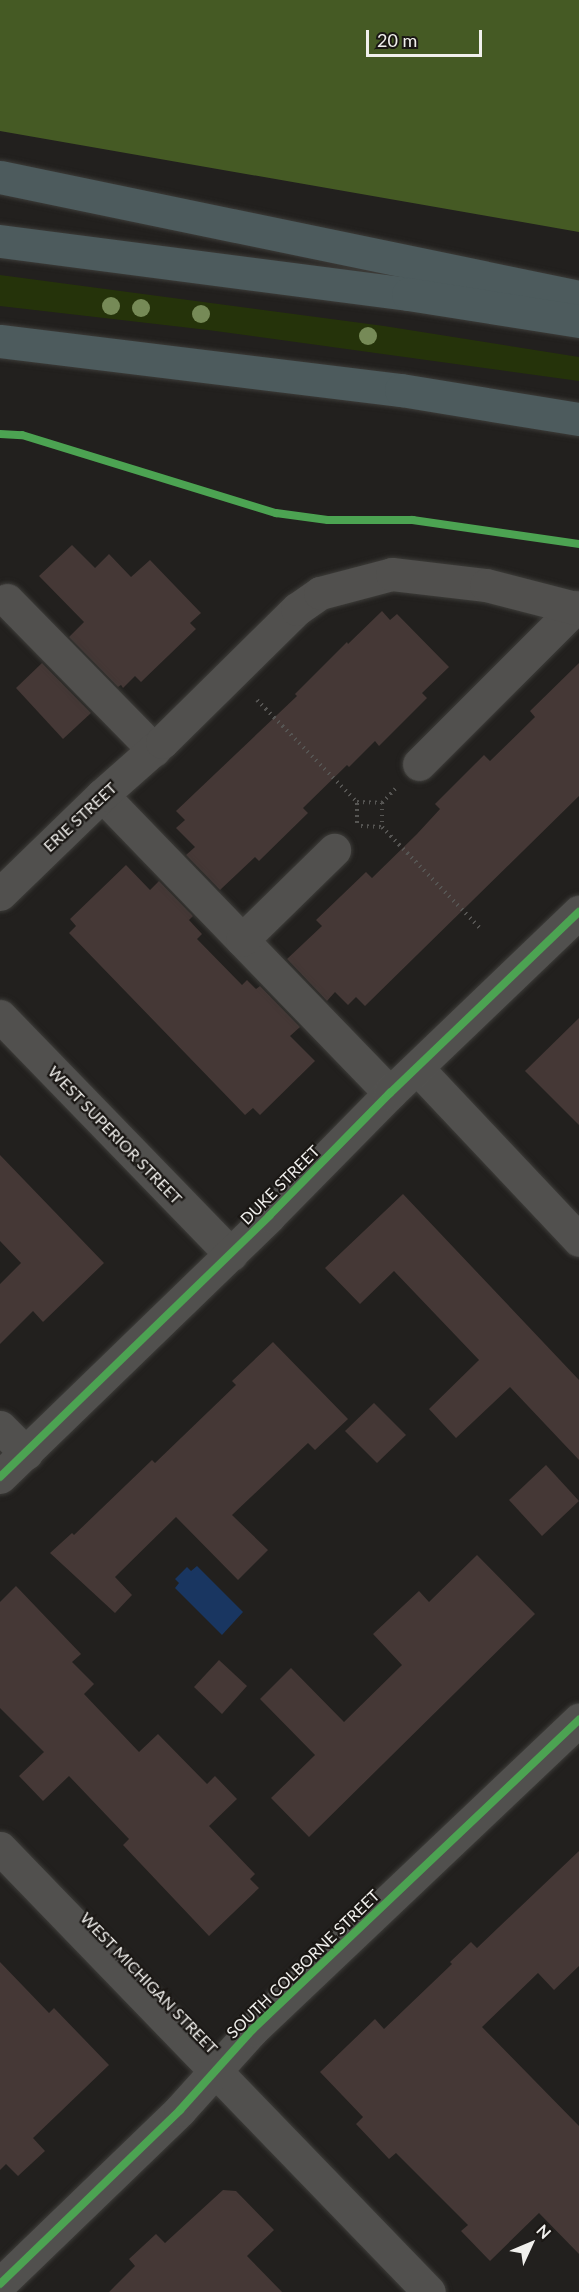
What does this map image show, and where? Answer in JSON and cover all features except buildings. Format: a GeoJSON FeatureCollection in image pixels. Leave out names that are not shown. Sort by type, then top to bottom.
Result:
{"type":"FeatureCollection","features":[{"type":"Feature","properties":{"kind":"highway"},"geometry":{"type":"LineString","coordinates":[[0,177],[579,297]]}},
{"type":"Feature","properties":{"kind":"highway"},"geometry":{"type":"LineString","coordinates":[[0,241],[408,294],[579,321]]}},
{"type":"Feature","properties":{"kind":"highway"},"geometry":{"type":"LineString","coordinates":[[0,341],[389,389],[579,419]]}},
{"type":"Feature","properties":{"kind":"street","name":"ERIE STREET"},"geometry":{"type":"LineString","coordinates":[[0,894],[102,795],[158,746],[297,609],[320,593],[392,574],[486,585],[577,608]]}},
{"type":"Feature","properties":{"kind":"street"},"geometry":{"type":"LineString","coordinates":[[7,600],[158,746]]}},
{"type":"Feature","properties":{"kind":"street"},"geometry":{"type":"LineString","coordinates":[[419,764],[577,608]]}},
{"type":"Feature","properties":{"kind":"street"},"geometry":{"type":"LineString","coordinates":[[102,795],[390,1094]]}},
{"type":"Feature","properties":{"kind":"street"},"geometry":{"type":"LineString","coordinates":[[242,940],[334,850]]}},
{"type":"Feature","properties":{"kind":"street","name":"DUKE STREET"},"geometry":{"type":"LineString","coordinates":[[0,1478],[231,1254],[390,1094],[579,912]]}},
{"type":"Feature","properties":{"kind":"street","name":"WEST SUPERIOR STREET"},"geometry":{"type":"LineString","coordinates":[[0,1016],[231,1254]]}},
{"type":"Feature","properties":{"kind":"street"},"geometry":{"type":"LineString","coordinates":[[417,1068],[579,1240]]}},
{"type":"Feature","properties":{"kind":"street"},"geometry":{"type":"LineString","coordinates":[[0,1427],[26,1453]]}},
{"type":"Feature","properties":{"kind":"street","name":"SOUTH COLBORNE STREET"},"geometry":{"type":"LineString","coordinates":[[0,2284],[180,2110],[213,2071],[261,2022],[579,1720]]}},
{"type":"Feature","properties":{"kind":"street","name":"WEST MICHIGAN STREET"},"geometry":{"type":"LineString","coordinates":[[4,1861],[429,2292]]}},
{"type":"Feature","properties":{"kind":"path"},"geometry":{"type":"LineString","coordinates":[[231,674],[357,802],[382,803],[382,826],[480,928]]}},
{"type":"Feature","properties":{"kind":"path"},"geometry":{"type":"LineString","coordinates":[[357,802],[357,826],[382,826]]}},
{"type":"Feature","properties":{"kind":"green space"},"geometry":{"type":"Polygon","coordinates":[[[0,0],[579,0],[579,232],[0,131],[0,0]]]}},
{"type":"Feature","properties":{"kind":"green space"},"geometry":{"type":"Polygon","coordinates":[[[0,275],[384,326],[579,357],[579,381],[208,330],[0,306],[0,275]]]}},
{"type":"Feature","properties":{"kind":"water"},"geometry":{"type":"Polygon","coordinates":[[[197,1566],[243,1612],[222,1635],[175,1588],[179,1583],[175,1579],[187,1567],[191,1571],[197,1566]]]}},
{"type":"Feature","properties":{"kind":"cycle path"},"geometry":{"type":"LineString","coordinates":[[0,434],[22,435],[276,513],[328,520],[413,520],[579,544]]}},
{"type":"Feature","properties":{"kind":"cycle path"},"geometry":{"type":"LineString","coordinates":[[0,1477],[269,1216],[390,1093],[579,912]]}},
{"type":"Feature","properties":{"kind":"cycle path"},"geometry":{"type":"LineString","coordinates":[[0,2284],[180,2110],[252,2030],[579,1720]]}}]}
